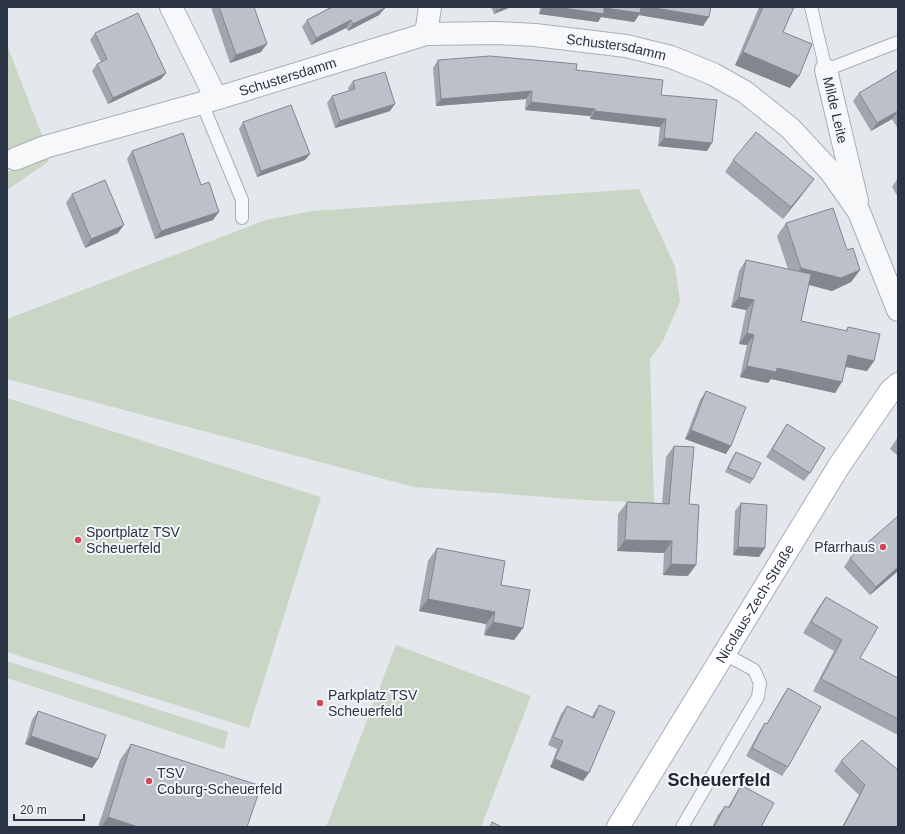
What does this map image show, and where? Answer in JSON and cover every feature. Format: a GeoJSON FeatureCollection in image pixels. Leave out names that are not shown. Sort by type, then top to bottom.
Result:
{"type":"FeatureCollection","features":[{"type":"Feature","properties":{"kind":"street"},"geometry":{"type":"LineString","coordinates":[[170,7],[209,100]]}},
{"type":"Feature","properties":{"kind":"street"},"geometry":{"type":"LineString","coordinates":[[426,34],[430,7]]}},
{"type":"Feature","properties":{"kind":"street","name":"Schustersdamm"},"geometry":{"type":"LineString","coordinates":[[11,160],[45,147],[209,100],[426,34],[498,33],[535,35],[626,46],[672,57],[713,74],[745,92],[790,128],[831,172],[859,212],[898,310]]}},
{"type":"Feature","properties":{"kind":"street","name":"Milde Leite"},"geometry":{"type":"LineString","coordinates":[[826,70],[859,212]]}},
{"type":"Feature","properties":{"kind":"street","name":"Nicolaus-Zech-Straße"},"geometry":{"type":"LineString","coordinates":[[618,827],[839,466],[892,390],[898,384]]}},
{"type":"Feature","properties":{"kind":"lane","name":"Milde Leite"},"geometry":{"type":"LineString","coordinates":[[811,7],[826,70]]}},
{"type":"Feature","properties":{"kind":"lane"},"geometry":{"type":"LineString","coordinates":[[826,70],[898,42]]}},
{"type":"Feature","properties":{"kind":"lane"},"geometry":{"type":"LineString","coordinates":[[209,100],[242,200],[242,218]]}},
{"type":"Feature","properties":{"kind":"lane"},"geometry":{"type":"LineString","coordinates":[[682,827],[758,697],[760,683],[754,670],[725,654]]}},
{"type":"Feature","properties":{"kind":"green space"},"geometry":{"type":"Polygon","coordinates":[[[7,45],[43,138],[7,153],[7,45]]]}},
{"type":"Feature","properties":{"kind":"green space"},"geometry":{"type":"Polygon","coordinates":[[[48,157],[49,161],[7,190],[7,172],[48,157]]]}},
{"type":"Feature","properties":{"kind":"green space"},"geometry":{"type":"Polygon","coordinates":[[[639,189],[675,266],[680,301],[663,341],[650,359],[654,503],[585,500],[414,487],[7,379],[7,319],[266,220],[312,211],[639,189]]]}},
{"type":"Feature","properties":{"kind":"green space"},"geometry":{"type":"Polygon","coordinates":[[[7,398],[321,497],[249,728],[7,652],[7,398]]]}},
{"type":"Feature","properties":{"kind":"green space"},"geometry":{"type":"Polygon","coordinates":[[[396,645],[531,696],[481,827],[326,827],[396,645]]]}},
{"type":"Feature","properties":{"kind":"green space"},"geometry":{"type":"Polygon","coordinates":[[[7,661],[228,732],[224,749],[7,678],[7,661]]]}},
{"type":"Feature","properties":{"kind":"building"},"geometry":{"type":"Polygon","coordinates":[[[219,7],[254,7],[267,44],[236,55],[219,7]]]}},
{"type":"Feature","properties":{"kind":"building"},"geometry":{"type":"Polygon","coordinates":[[[332,7],[385,8],[353,24],[351,20],[316,38],[307,20],[332,7]]]}},
{"type":"Feature","properties":{"kind":"building"},"geometry":{"type":"Polygon","coordinates":[[[496,7],[503,7],[497,10],[496,7]]]}},
{"type":"Feature","properties":{"kind":"building"},"geometry":{"type":"Polygon","coordinates":[[[556,7],[641,7],[640,13],[604,8],[604,14],[556,7]]]}},
{"type":"Feature","properties":{"kind":"building"},"geometry":{"type":"Polygon","coordinates":[[[649,7],[711,7],[709,17],[649,7]]]}},
{"type":"Feature","properties":{"kind":"building"},"geometry":{"type":"Polygon","coordinates":[[[763,7],[794,7],[783,32],[812,44],[799,76],[743,52],[763,7]]]}},
{"type":"Feature","properties":{"kind":"building"},"geometry":{"type":"Polygon","coordinates":[[[138,13],[166,73],[113,98],[97,64],[107,59],[95,33],[138,13]]]}},
{"type":"Feature","properties":{"kind":"building"},"geometry":{"type":"Polygon","coordinates":[[[490,56],[577,64],[576,70],[663,80],[661,95],[717,100],[712,143],[664,138],[666,119],[531,102],[532,91],[441,99],[438,60],[490,56]]]}},
{"type":"Feature","properties":{"kind":"building"},"geometry":{"type":"Polygon","coordinates":[[[898,70],[898,111],[877,123],[859,93],[898,70]]]}},
{"type":"Feature","properties":{"kind":"building"},"geometry":{"type":"Polygon","coordinates":[[[385,72],[395,104],[340,121],[332,96],[355,89],[353,81],[385,72]]]}},
{"type":"Feature","properties":{"kind":"building"},"geometry":{"type":"Polygon","coordinates":[[[291,105],[310,154],[261,171],[243,122],[291,105]]]}},
{"type":"Feature","properties":{"kind":"building"},"geometry":{"type":"Polygon","coordinates":[[[756,132],[814,179],[791,207],[733,160],[756,132]]]}},
{"type":"Feature","properties":{"kind":"building"},"geometry":{"type":"Polygon","coordinates":[[[183,133],[201,185],[209,182],[219,212],[161,231],[132,151],[183,133]]]}},
{"type":"Feature","properties":{"kind":"building"},"geometry":{"type":"Polygon","coordinates":[[[105,180],[124,225],[91,239],[72,194],[105,180]]]}},
{"type":"Feature","properties":{"kind":"building"},"geometry":{"type":"Polygon","coordinates":[[[833,208],[847,250],[853,248],[860,270],[841,278],[801,268],[786,223],[833,208]]]}},
{"type":"Feature","properties":{"kind":"building"},"geometry":{"type":"Polygon","coordinates":[[[746,260],[811,274],[801,321],[847,331],[848,327],[880,334],[874,361],[848,355],[842,382],[777,368],[776,372],[747,366],[754,335],[747,333],[754,300],[739,297],[746,260]]]}},
{"type":"Feature","properties":{"kind":"building"},"geometry":{"type":"Polygon","coordinates":[[[706,391],[746,407],[731,446],[691,430],[706,391]]]}},
{"type":"Feature","properties":{"kind":"building"},"geometry":{"type":"Polygon","coordinates":[[[787,424],[825,448],[810,473],[772,449],[787,424]]]}},
{"type":"Feature","properties":{"kind":"building"},"geometry":{"type":"Polygon","coordinates":[[[674,446],[694,447],[689,504],[699,505],[696,565],[671,564],[672,541],[625,540],[627,502],[669,504],[674,446]]]}},
{"type":"Feature","properties":{"kind":"building"},"geometry":{"type":"Polygon","coordinates":[[[736,452],[761,463],[753,479],[728,468],[736,452]]]}},
{"type":"Feature","properties":{"kind":"building"},"geometry":{"type":"Polygon","coordinates":[[[741,503],[767,505],[765,548],[738,547],[741,503]]]}},
{"type":"Feature","properties":{"kind":"building","name":"Pfarrhaus"},"geometry":{"type":"Polygon","coordinates":[[[898,516],[898,567],[876,587],[850,558],[898,516]]]}},
{"type":"Feature","properties":{"kind":"building"},"geometry":{"type":"Polygon","coordinates":[[[437,548],[505,561],[501,585],[530,590],[523,628],[493,622],[495,612],[428,599],[437,548]]]}},
{"type":"Feature","properties":{"kind":"building"},"geometry":{"type":"Polygon","coordinates":[[[826,597],[878,627],[860,658],[898,678],[898,719],[821,679],[842,640],[811,622],[826,597]]]}},
{"type":"Feature","properties":{"kind":"building"},"geometry":{"type":"Polygon","coordinates":[[[788,688],[821,707],[788,767],[752,748],[765,723],[767,724],[788,688]]]}},
{"type":"Feature","properties":{"kind":"building"},"geometry":{"type":"Polygon","coordinates":[[[599,705],[615,712],[589,773],[555,759],[563,741],[553,737],[567,706],[594,718],[599,705]]]}},
{"type":"Feature","properties":{"kind":"building"},"geometry":{"type":"Polygon","coordinates":[[[38,711],[106,735],[98,759],[31,736],[38,711]]]}},
{"type":"Feature","properties":{"kind":"building"},"geometry":{"type":"Polygon","coordinates":[[[862,740],[898,770],[898,827],[843,827],[865,785],[841,761],[862,740]]]}},
{"type":"Feature","properties":{"kind":"building","name":"TSV Coburg-Scheuerfeld"},"geometry":{"type":"Polygon","coordinates":[[[131,744],[261,786],[247,827],[138,827],[108,817],[131,744]]]}},
{"type":"Feature","properties":{"kind":"building"},"geometry":{"type":"Polygon","coordinates":[[[741,785],[774,803],[761,827],[714,827],[725,806],[729,808],[741,785]]]}},
{"type":"Feature","properties":{"kind":"building"},"geometry":{"type":"Polygon","coordinates":[[[492,822],[502,827],[490,827],[492,822]]]}},
{"type":"Feature","properties":{"kind":"place","name":"Sportplatz TSV Scheuerfeld"},"geometry":{"type":"Point","coordinates":[78,540]}},
{"type":"Feature","properties":{"kind":"place","name":"Pfarrhaus"},"geometry":{"type":"Point","coordinates":[883,547]}},
{"type":"Feature","properties":{"kind":"place","name":"Parkplatz TSV Scheuerfeld"},"geometry":{"type":"Point","coordinates":[320,703]}},
{"type":"Feature","properties":{"kind":"place","name":"TSV Coburg-Scheuerfeld"},"geometry":{"type":"Point","coordinates":[149,781]}},
{"type":"Feature","properties":{"kind":"district","name":"Scheuerfeld"},"geometry":{"type":"Point","coordinates":[719,780]}}]}
